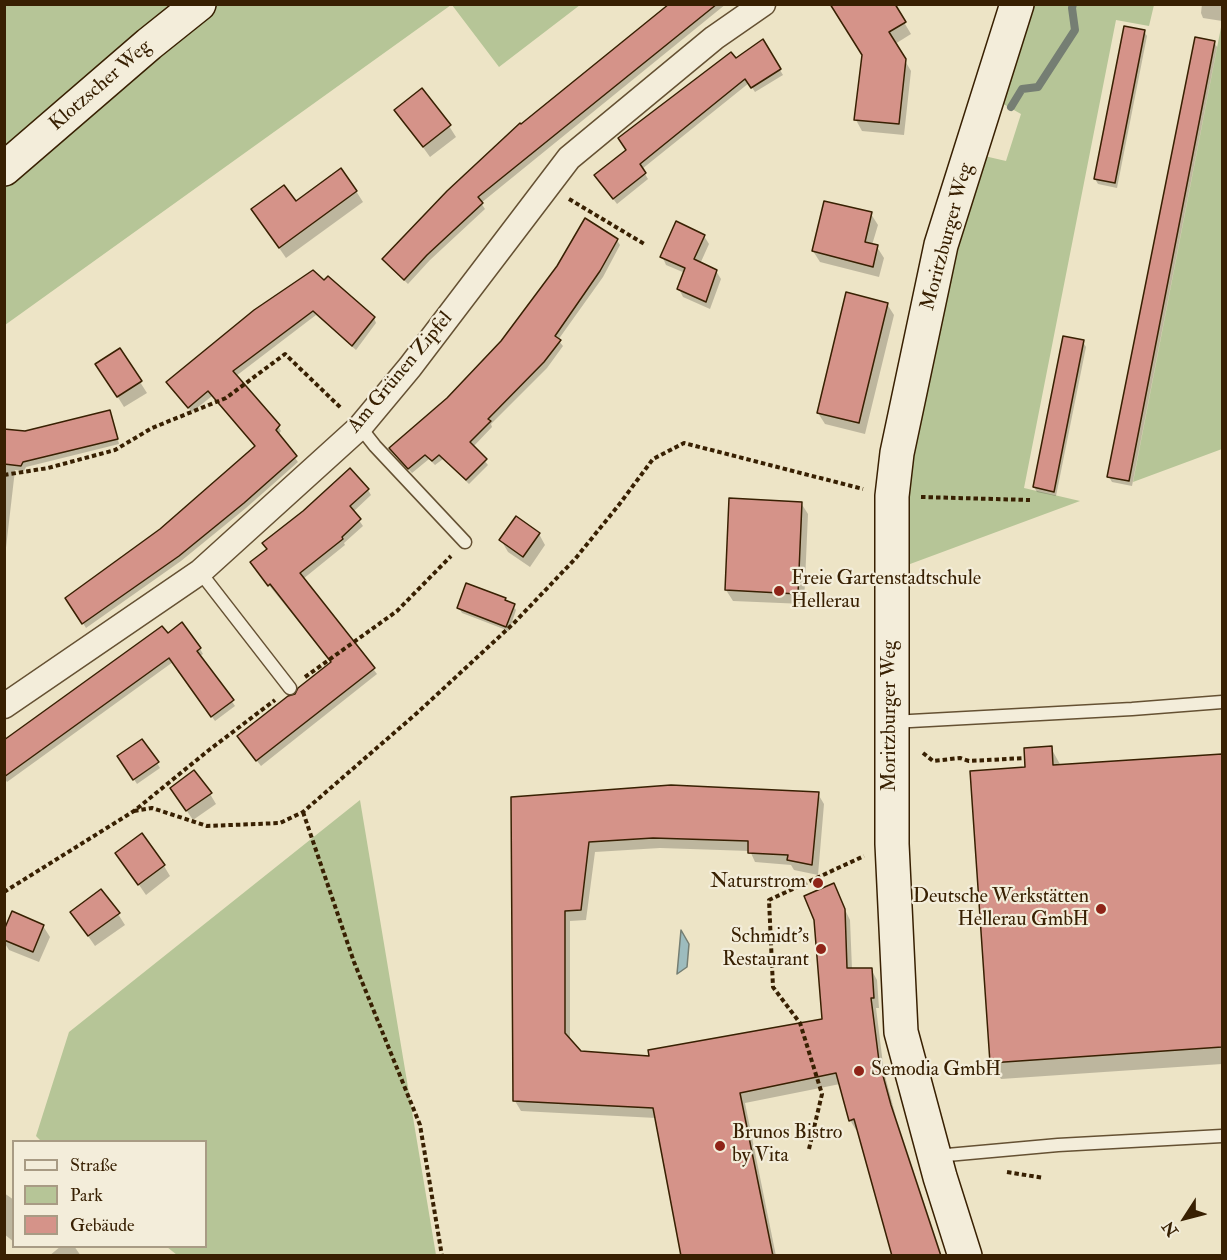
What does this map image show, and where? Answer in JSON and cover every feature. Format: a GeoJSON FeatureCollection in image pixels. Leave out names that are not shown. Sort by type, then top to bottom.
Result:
{"type":"FeatureCollection","features":[{"type":"Feature","properties":{"kind":"street","name":"Klotzscher Weg"},"geometry":{"type":"LineString","coordinates":[[4,170],[149,44],[199,4]]}},
{"type":"Feature","properties":{"kind":"street","name":"Am Grünen Zipfel"},"geometry":{"type":"LineString","coordinates":[[4,706],[200,572],[360,427],[410,367],[569,158],[714,38],[763,4]]}},
{"type":"Feature","properties":{"kind":"street","name":"Moritzburger Weg"},"geometry":{"type":"LineString","coordinates":[[965,1256],[934,1156],[901,1032],[892,844],[892,496],[897,453],[941,245],[1017,4]]}},
{"type":"Feature","properties":{"kind":"lane"},"geometry":{"type":"LineString","coordinates":[[360,427],[465,542]]}},
{"type":"Feature","properties":{"kind":"lane"},"geometry":{"type":"LineString","coordinates":[[200,572],[290,688]]}},
{"type":"Feature","properties":{"kind":"lane"},"geometry":{"type":"LineString","coordinates":[[891,737],[1132,709],[1222,702]]}},
{"type":"Feature","properties":{"kind":"lane"},"geometry":{"type":"LineString","coordinates":[[934,1156],[1058,1145],[1222,1136]]}},
{"type":"Feature","properties":{"kind":"path"},"geometry":{"type":"LineString","coordinates":[[548,186],[646,245]]}},
{"type":"Feature","properties":{"kind":"path"},"geometry":{"type":"LineString","coordinates":[[4,475],[48,468],[115,450],[152,428],[226,398],[285,354],[360,427]]}},
{"type":"Feature","properties":{"kind":"path"},"geometry":{"type":"LineString","coordinates":[[4,892],[134,811],[152,808],[207,826],[280,823],[303,812],[417,713],[513,624],[582,550],[653,459],[684,443],[892,496],[1030,500]]}},
{"type":"Feature","properties":{"kind":"path"},"geometry":{"type":"LineString","coordinates":[[891,737],[933,760],[1024,758]]}},
{"type":"Feature","properties":{"kind":"path"},"geometry":{"type":"LineString","coordinates":[[303,812],[354,962],[420,1125],[442,1256]]}},
{"type":"Feature","properties":{"kind":"path"},"geometry":{"type":"LineString","coordinates":[[809,1149],[822,1094],[800,1023],[773,987],[769,900],[892,844]]}},
{"type":"Feature","properties":{"kind":"path"},"geometry":{"type":"LineString","coordinates":[[996,1173],[1008,1172],[1044,1178]]}},
{"type":"Feature","properties":{"kind":"green space"},"geometry":{"type":"Polygon","coordinates":[[[5,5],[451,5],[5,325],[5,5]]]}},
{"type":"Feature","properties":{"kind":"green space"},"geometry":{"type":"Polygon","coordinates":[[[452,5],[580,5],[499,67],[452,5]]]}},
{"type":"Feature","properties":{"kind":"green space"},"geometry":{"type":"Polygon","coordinates":[[[1029,5],[1154,5],[1149,26],[1116,20],[1024,488],[1080,501],[902,567],[902,491],[952,240],[980,155],[1006,161],[1021,114],[998,101],[1029,5]]]}},
{"type":"Feature","properties":{"kind":"green space"},"geometry":{"type":"Polygon","coordinates":[[[1222,22],[1222,449],[1133,482],[1222,22]]]}},
{"type":"Feature","properties":{"kind":"green space"},"geometry":{"type":"Polygon","coordinates":[[[360,800],[436,1255],[177,1255],[168,1248],[207,1248],[207,1140],[40,1140],[36,1136],[69,1032],[360,800]]]}},
{"type":"Feature","properties":{"kind":"water"},"geometry":{"type":"Polygon","coordinates":[[[681,930],[689,944],[687,967],[677,974],[681,930]]]}},
{"type":"Feature","properties":{"kind":"building"},"geometry":{"type":"Polygon","coordinates":[[[669,4],[717,4],[478,197],[483,203],[427,255],[404,280],[382,259],[447,191],[520,123],[669,4]]]}},
{"type":"Feature","properties":{"kind":"building"},"geometry":{"type":"Polygon","coordinates":[[[830,4],[895,4],[906,22],[889,32],[906,59],[899,124],[854,120],[862,55],[830,4]]]}},
{"type":"Feature","properties":{"kind":"building"},"geometry":{"type":"Polygon","coordinates":[[[1124,26],[1145,30],[1115,183],[1094,179],[1124,26]]]}},
{"type":"Feature","properties":{"kind":"building"},"geometry":{"type":"Polygon","coordinates":[[[1195,37],[1215,41],[1129,481],[1107,477],[1195,37]]]}},
{"type":"Feature","properties":{"kind":"building"},"geometry":{"type":"Polygon","coordinates":[[[763,39],[781,69],[751,88],[745,79],[640,164],[646,173],[613,199],[594,175],[626,150],[618,138],[731,52],[736,58],[763,39]]]}},
{"type":"Feature","properties":{"kind":"building"},"geometry":{"type":"Polygon","coordinates":[[[422,88],[451,125],[423,147],[394,110],[422,88]]]}},
{"type":"Feature","properties":{"kind":"building"},"geometry":{"type":"Polygon","coordinates":[[[341,168],[357,191],[279,248],[251,209],[284,185],[296,201],[341,168]]]}},
{"type":"Feature","properties":{"kind":"building"},"geometry":{"type":"Polygon","coordinates":[[[824,201],[872,212],[865,242],[878,245],[873,267],[812,251],[824,201]]]}},
{"type":"Feature","properties":{"kind":"building"},"geometry":{"type":"Polygon","coordinates":[[[585,218],[618,239],[600,271],[555,336],[561,340],[544,362],[488,419],[491,421],[470,442],[487,459],[466,480],[439,455],[432,461],[425,455],[408,469],[389,448],[447,398],[501,341],[557,266],[585,218]]]}},
{"type":"Feature","properties":{"kind":"building"},"geometry":{"type":"Polygon","coordinates":[[[676,221],[705,235],[694,259],[717,270],[706,302],[677,289],[685,268],[660,257],[676,221]]]}},
{"type":"Feature","properties":{"kind":"building"},"geometry":{"type":"Polygon","coordinates":[[[313,270],[324,280],[328,276],[375,317],[352,346],[313,311],[233,371],[280,425],[276,430],[297,456],[179,556],[82,624],[65,598],[160,529],[255,446],[208,391],[188,408],[166,382],[254,310],[313,270]]]}},
{"type":"Feature","properties":{"kind":"building"},"geometry":{"type":"Polygon","coordinates":[[[846,292],[888,303],[859,423],[817,413],[846,292]]]}},
{"type":"Feature","properties":{"kind":"building"},"geometry":{"type":"Polygon","coordinates":[[[1063,336],[1084,340],[1054,492],[1033,487],[1063,336]]]}},
{"type":"Feature","properties":{"kind":"building"},"geometry":{"type":"Polygon","coordinates":[[[120,348],[142,381],[117,397],[95,364],[120,348]]]}},
{"type":"Feature","properties":{"kind":"building"},"geometry":{"type":"Polygon","coordinates":[[[110,410],[118,439],[23,462],[21,466],[4,464],[4,429],[25,431],[110,410]]]}},
{"type":"Feature","properties":{"kind":"building"},"geometry":{"type":"Polygon","coordinates":[[[350,468],[369,489],[350,506],[361,519],[342,537],[343,539],[300,573],[375,668],[256,761],[237,736],[288,696],[295,694],[298,688],[331,662],[250,562],[267,549],[262,543],[303,511],[350,468]]]}},
{"type":"Feature","properties":{"kind":"building","name":"Freie Gartenstadtschule Hellerau"},"geometry":{"type":"Polygon","coordinates":[[[729,498],[802,502],[798,594],[725,590],[729,498]]]}},
{"type":"Feature","properties":{"kind":"building"},"geometry":{"type":"Polygon","coordinates":[[[516,516],[540,533],[523,557],[499,540],[516,516]]]}},
{"type":"Feature","properties":{"kind":"building"},"geometry":{"type":"Polygon","coordinates":[[[466,583],[506,598],[505,600],[515,604],[506,627],[457,608],[466,583]]]}},
{"type":"Feature","properties":{"kind":"building"},"geometry":{"type":"Polygon","coordinates":[[[182,622],[201,648],[197,651],[234,700],[211,717],[169,658],[4,777],[4,740],[162,626],[168,633],[182,622]]]}},
{"type":"Feature","properties":{"kind":"building"},"geometry":{"type":"Polygon","coordinates":[[[142,739],[159,762],[133,780],[117,756],[142,739]]]}},
{"type":"Feature","properties":{"kind":"building","name":"Deutsche Werkstätten Hellerau GmbH"},"geometry":{"type":"Polygon","coordinates":[[[1052,746],[1053,765],[1222,754],[1222,1047],[990,1063],[970,771],[1025,767],[1024,748],[1052,746]]]}},
{"type":"Feature","properties":{"kind":"building"},"geometry":{"type":"Polygon","coordinates":[[[194,770],[212,793],[186,811],[170,788],[194,770]]]}},
{"type":"Feature","properties":{"kind":"building"},"geometry":{"type":"Polygon","coordinates":[[[671,785],[819,792],[812,865],[787,860],[788,855],[748,853],[748,841],[653,838],[589,842],[581,910],[565,911],[565,1033],[581,1051],[649,1056],[648,1050],[822,1019],[814,920],[804,896],[834,883],[845,909],[847,968],[872,968],[874,998],[871,998],[879,1061],[891,1105],[941,1256],[892,1256],[854,1119],[849,1121],[836,1073],[740,1093],[773,1256],[681,1256],[653,1108],[513,1101],[511,797],[671,785]]]}},
{"type":"Feature","properties":{"kind":"building"},"geometry":{"type":"Polygon","coordinates":[[[142,833],[165,865],[138,885],[115,853],[142,833]]]}},
{"type":"Feature","properties":{"kind":"building"},"geometry":{"type":"Polygon","coordinates":[[[101,889],[120,913],[88,936],[70,912],[101,889]]]}},
{"type":"Feature","properties":{"kind":"building"},"geometry":{"type":"Polygon","coordinates":[[[12,911],[44,925],[33,952],[4,940],[4,930],[12,911]]]}},
{"type":"Feature","properties":{"kind":"waterway"},"geometry":{"type":"LineString","coordinates":[[1011,107],[1022,89],[1038,87],[1075,30],[1073,4]]}},
{"type":"Feature","properties":{"kind":"place","name":"Freie Gartenstadtschule Hellerau"},"geometry":{"type":"Point","coordinates":[779,591]}},
{"type":"Feature","properties":{"kind":"place","name":"Naturstrom"},"geometry":{"type":"Point","coordinates":[818,883]}},
{"type":"Feature","properties":{"kind":"place","name":"Deutsche Werkstätten Hellerau GmbH"},"geometry":{"type":"Point","coordinates":[1101,909]}},
{"type":"Feature","properties":{"kind":"place","name":"Schmidt's Restaurant"},"geometry":{"type":"Point","coordinates":[821,949]}},
{"type":"Feature","properties":{"kind":"place","name":"Semodia GmbH"},"geometry":{"type":"Point","coordinates":[859,1071]}},
{"type":"Feature","properties":{"kind":"place","name":"Brunos Bistro by Vita"},"geometry":{"type":"Point","coordinates":[720,1146]}}]}
